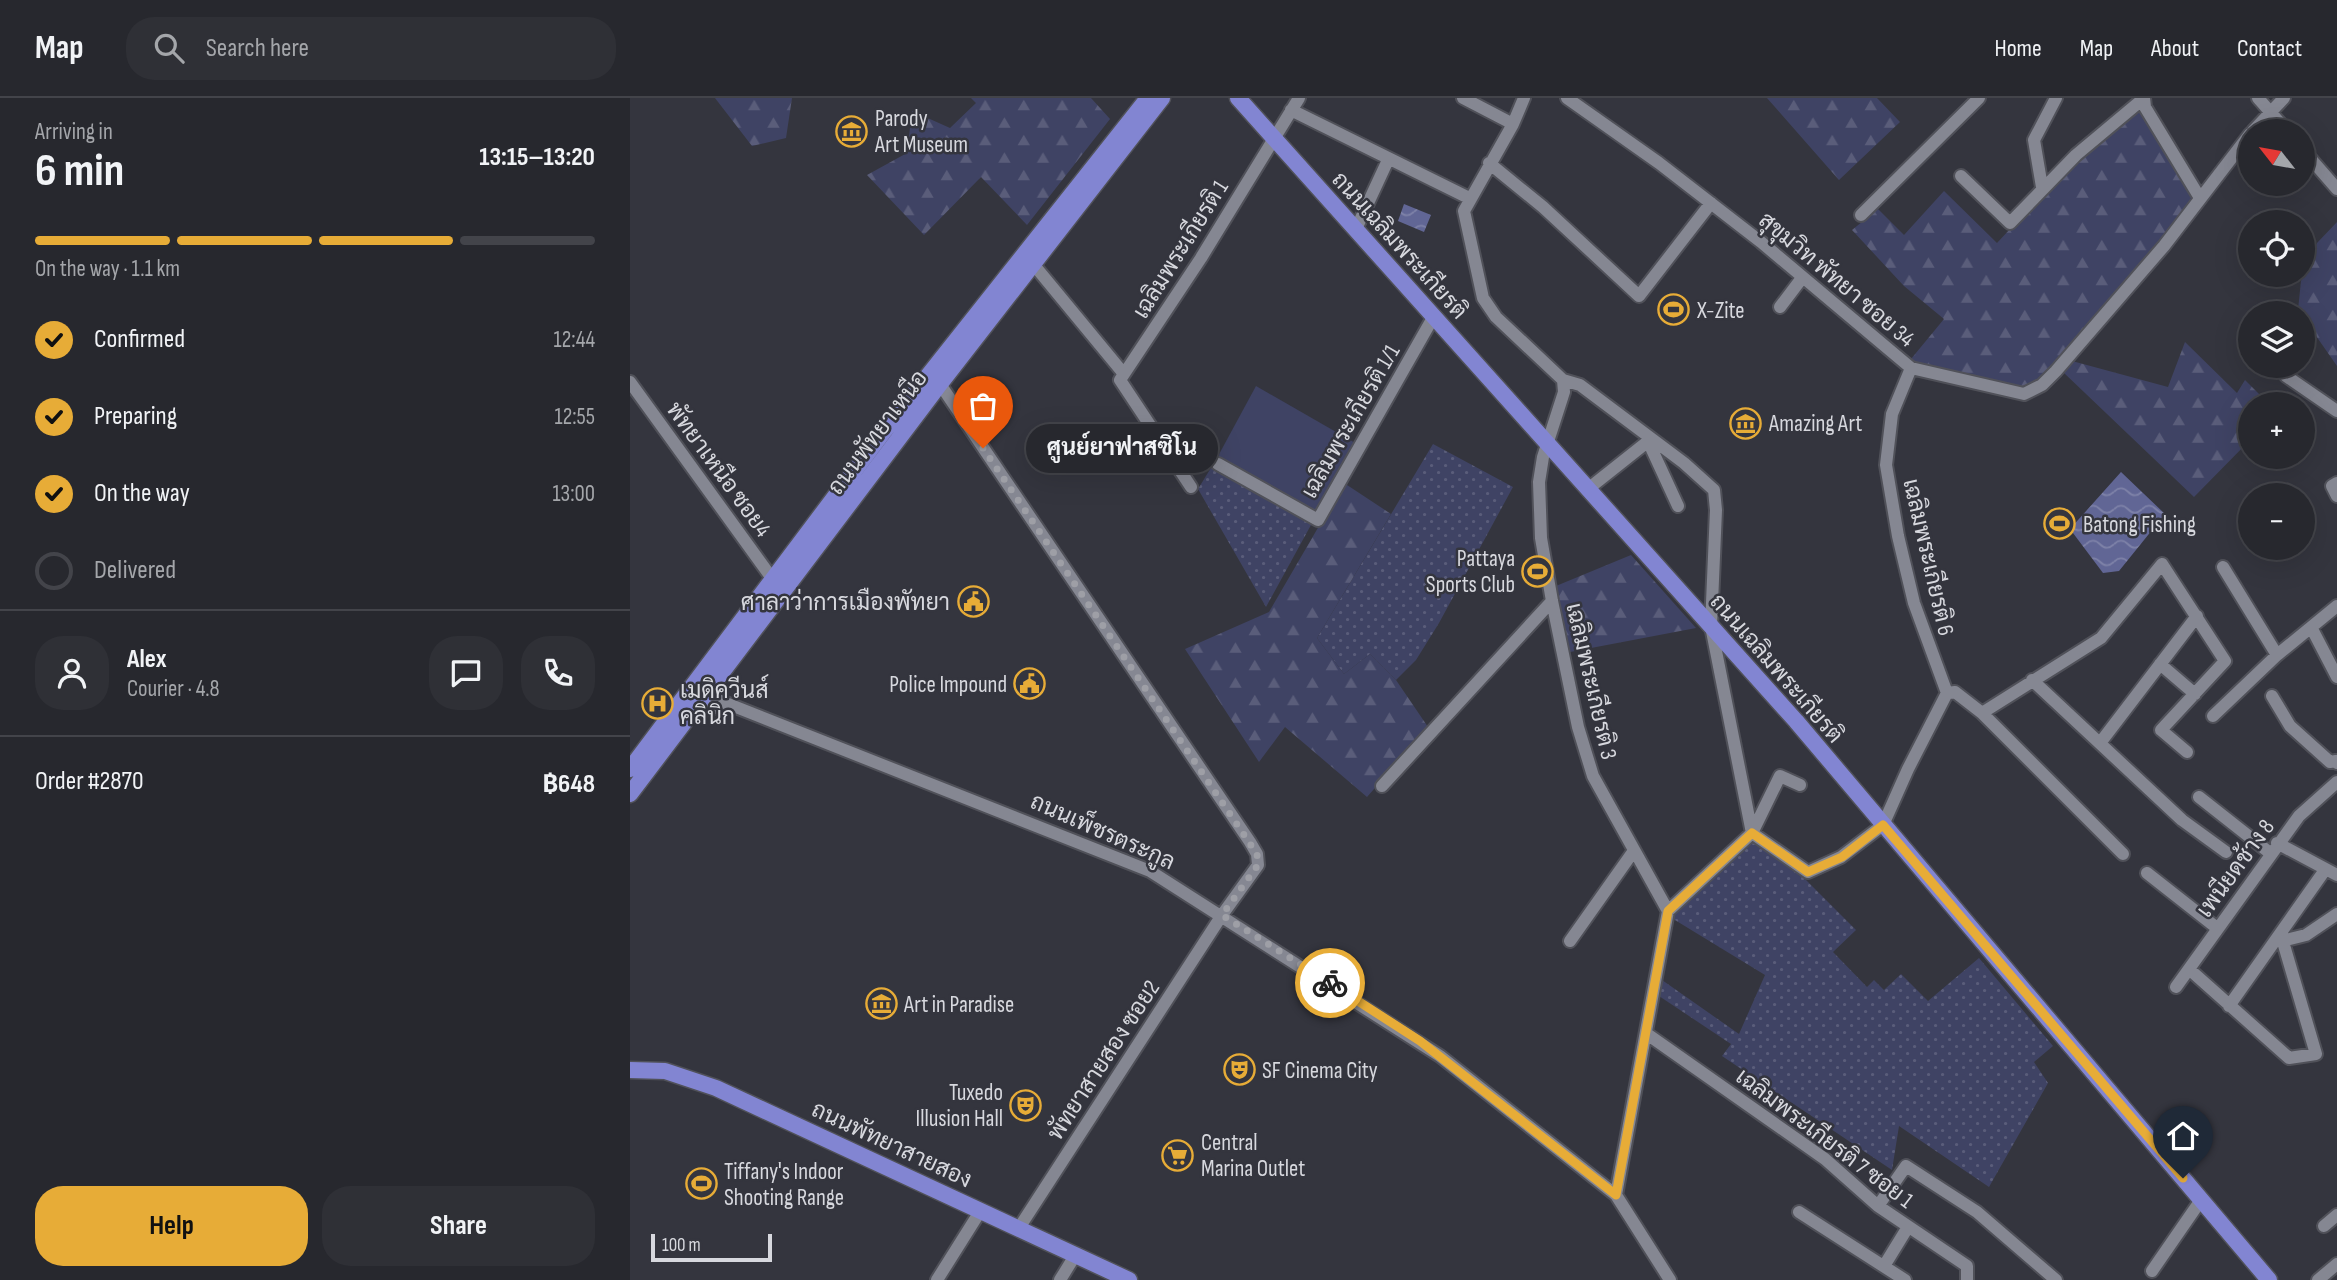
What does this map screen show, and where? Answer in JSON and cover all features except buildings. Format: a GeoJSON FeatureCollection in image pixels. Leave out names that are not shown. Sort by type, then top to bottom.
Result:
{"type":"FeatureCollection","features":[{"type":"Feature","properties":{"kind":"main road","name":"ถนนพัทยาเหนือ"},"geometry":{"type":"LineString","coordinates":[[630,794],[688,718],[698,693],[774,581],[885,430],[1148,98]]}},
{"type":"Feature","properties":{"kind":"main road","name":"ถนนพัทยาเหนือ"},"geometry":{"type":"LineString","coordinates":[[630,769],[698,693],[1162,98]]}},
{"type":"Feature","properties":{"kind":"main road","name":"ถนนเฉลิมพระเกียรติ"},"geometry":{"type":"LineString","coordinates":[[1238,98],[1711,626],[2269,1280]]}},
{"type":"Feature","properties":{"kind":"main road","name":"ถนนพัทยาสายสอง"},"geometry":{"type":"LineString","coordinates":[[630,1070],[665,1071],[716,1088],[1129,1280]]}},
{"type":"Feature","properties":{"kind":"street","name":"เฉลิมพระเกียรติ 1"},"geometry":{"type":"LineString","coordinates":[[1122,377],[1209,246],[1272,137],[1298,98]]}},
{"type":"Feature","properties":{"kind":"street"},"geometry":{"type":"LineString","coordinates":[[1463,98],[1513,124]]}},
{"type":"Feature","properties":{"kind":"street"},"geometry":{"type":"LineString","coordinates":[[1524,98],[1513,124],[1469,198],[1465,211],[1483,298],[1496,317],[1563,380],[1580,385],[1714,490],[1716,510],[1711,626],[1752,833],[1808,872],[1842,857],[1883,825],[1947,693],[1955,692],[1982,713],[2123,854]]}},
{"type":"Feature","properties":{"kind":"street","name":"สุขุมวิท พัทยา ซอย 34"},"geometry":{"type":"LineString","coordinates":[[1567,98],[1711,203],[1911,368],[2024,394],[2034,390],[2056,371],[2164,246],[2238,150]]}},
{"type":"Feature","properties":{"kind":"street"},"geometry":{"type":"LineString","coordinates":[[1861,215],[1979,98]]}},
{"type":"Feature","properties":{"kind":"street"},"geometry":{"type":"LineString","coordinates":[[2042,187],[2034,140],[2056,98]]}},
{"type":"Feature","properties":{"kind":"street"},"geometry":{"type":"LineString","coordinates":[[2258,98],[2276,119]]}},
{"type":"Feature","properties":{"kind":"street","name":"สุขุมวิท พัทยา ซอย 34"},"geometry":{"type":"LineString","coordinates":[[2263,119],[2284,98]]}},
{"type":"Feature","properties":{"kind":"street"},"geometry":{"type":"LineString","coordinates":[[1961,176],[2010,223],[2042,187],[2076,155],[2144,99],[2171,154],[2200,198]]}},
{"type":"Feature","properties":{"kind":"street"},"geometry":{"type":"LineString","coordinates":[[1290,110],[1469,198]]}},
{"type":"Feature","properties":{"kind":"street"},"geometry":{"type":"LineString","coordinates":[[1356,229],[1388,160]]}},
{"type":"Feature","properties":{"kind":"street"},"geometry":{"type":"LineString","coordinates":[[1489,163],[1543,207],[1639,296],[1711,203]]}},
{"type":"Feature","properties":{"kind":"street"},"geometry":{"type":"LineString","coordinates":[[2315,164],[2337,189]]}},
{"type":"Feature","properties":{"kind":"street"},"geometry":{"type":"LineString","coordinates":[[1034,265],[1122,377],[1191,487]]}},
{"type":"Feature","properties":{"kind":"street"},"geometry":{"type":"LineString","coordinates":[[1780,307],[1802,278]]}},
{"type":"Feature","properties":{"kind":"street","name":"เฉลิมพระเกียรติ 1/1"},"geometry":{"type":"LineString","coordinates":[[1218,464],[1318,520],[1434,316]]}},
{"type":"Feature","properties":{"kind":"street","name":"เฉลิมพระเกียรติ 6"},"geometry":{"type":"LineString","coordinates":[[1911,368],[1892,414],[1886,465],[1898,536],[1914,603],[1947,693]]}},
{"type":"Feature","properties":{"kind":"street"},"geometry":{"type":"LineString","coordinates":[[2289,378],[2337,411]]}},
{"type":"Feature","properties":{"kind":"street","name":"เฉลิมพระเกียรติ 3"},"geometry":{"type":"LineString","coordinates":[[1563,380],[1564,392],[1541,470],[1538,505],[1552,601],[1578,727],[1593,776],[1668,911]]}},
{"type":"Feature","properties":{"kind":"street","name":"พัทยาเหนือ ซอย4"},"geometry":{"type":"LineString","coordinates":[[630,382],[774,581]]}},
{"type":"Feature","properties":{"kind":"street","name":"พัทยาสายสอง ซอย2"},"geometry":{"type":"LineString","coordinates":[[940,384],[1257,854],[1258,865],[1222,915],[1019,1228]]}},
{"type":"Feature","properties":{"kind":"street"},"geometry":{"type":"LineString","coordinates":[[1588,489],[1650,440]]}},
{"type":"Feature","properties":{"kind":"street"},"geometry":{"type":"LineString","coordinates":[[1650,440],[1678,506]]}},
{"type":"Feature","properties":{"kind":"street"},"geometry":{"type":"LineString","coordinates":[[2337,483],[2332,486],[2337,496]]}},
{"type":"Feature","properties":{"kind":"street"},"geometry":{"type":"LineString","coordinates":[[1982,713],[2101,638],[2162,564],[2225,661],[2161,730],[2187,752]]}},
{"type":"Feature","properties":{"kind":"street"},"geometry":{"type":"LineString","coordinates":[[2223,567],[2277,655]]}},
{"type":"Feature","properties":{"kind":"street"},"geometry":{"type":"LineString","coordinates":[[1382,786],[1552,601]]}},
{"type":"Feature","properties":{"kind":"street"},"geometry":{"type":"LineString","coordinates":[[2213,716],[2277,655],[2337,606]]}},
{"type":"Feature","properties":{"kind":"street"},"geometry":{"type":"LineString","coordinates":[[2100,743],[2197,616]]}},
{"type":"Feature","properties":{"kind":"street"},"geometry":{"type":"LineString","coordinates":[[2311,627],[2337,677]]}},
{"type":"Feature","properties":{"kind":"street"},"geometry":{"type":"LineString","coordinates":[[2160,664],[2195,694]]}},
{"type":"Feature","properties":{"kind":"street"},"geometry":{"type":"LineString","coordinates":[[2032,680],[2182,820],[2226,852]]}},
{"type":"Feature","properties":{"kind":"street","name":"ถนนเพ็ชรตระกูล"},"geometry":{"type":"LineString","coordinates":[[698,693],[1131,861],[1222,915],[1420,1041],[1616,1195],[1670,1280]]}},
{"type":"Feature","properties":{"kind":"street"},"geometry":{"type":"LineString","coordinates":[[2272,696],[2290,726],[2330,762],[2337,763]]}},
{"type":"Feature","properties":{"kind":"street"},"geometry":{"type":"LineString","coordinates":[[688,718],[716,706],[755,716]]}},
{"type":"Feature","properties":{"kind":"street"},"geometry":{"type":"LineString","coordinates":[[1616,1195],[1668,911],[1752,833],[1780,776],[1800,785]]}},
{"type":"Feature","properties":{"kind":"street","name":"เพนียดช้าง 8"},"geometry":{"type":"LineString","coordinates":[[2176,987],[2274,848],[2304,810],[2337,782]]}},
{"type":"Feature","properties":{"kind":"street"},"geometry":{"type":"LineString","coordinates":[[2199,797],[2274,848],[2331,873],[2229,1006]]}},
{"type":"Feature","properties":{"kind":"street"},"geometry":{"type":"LineString","coordinates":[[1570,941],[1633,852]]}},
{"type":"Feature","properties":{"kind":"street"},"geometry":{"type":"LineString","coordinates":[[2147,873],[2217,928]]}},
{"type":"Feature","properties":{"kind":"street"},"geometry":{"type":"LineString","coordinates":[[2281,935],[2286,940],[2306,935],[2337,914]]}},
{"type":"Feature","properties":{"kind":"street"},"geometry":{"type":"LineString","coordinates":[[2189,969],[2288,1058],[2316,1054],[2281,935]]}},
{"type":"Feature","properties":{"kind":"street","name":"เฉลิมพระเกียรติ 7 ซอย 1"},"geometry":{"type":"LineString","coordinates":[[1647,1034],[1825,1159],[1878,1206],[1967,1266],[1967,1280]]}},
{"type":"Feature","properties":{"kind":"street"},"geometry":{"type":"LineString","coordinates":[[1878,1206],[1906,1166],[1977,1212],[2056,1280]]}},
{"type":"Feature","properties":{"kind":"street"},"geometry":{"type":"LineString","coordinates":[[2152,1270],[2201,1200]]}},
{"type":"Feature","properties":{"kind":"street"},"geometry":{"type":"LineString","coordinates":[[937,1280],[981,1210]]}},
{"type":"Feature","properties":{"kind":"street"},"geometry":{"type":"LineString","coordinates":[[1798,1212],[1905,1280]]}},
{"type":"Feature","properties":{"kind":"street"},"geometry":{"type":"LineString","coordinates":[[2323,1226],[2337,1215]]}},
{"type":"Feature","properties":{"kind":"street"},"geometry":{"type":"LineString","coordinates":[[1884,1266],[1908,1227]]}},
{"type":"Feature","properties":{"kind":"street"},"geometry":{"type":"LineString","coordinates":[[1060,1280],[1076,1254]]}},
{"type":"Feature","properties":{"kind":"street"},"geometry":{"type":"LineString","coordinates":[[2318,1280],[2336,1266]]}},
{"type":"Feature","properties":{"kind":"green space"},"geometry":{"type":"Polygon","coordinates":[[[715,98],[792,98],[786,138],[752,146],[715,98]]]}},
{"type":"Feature","properties":{"kind":"green space"},"geometry":{"type":"Polygon","coordinates":[[[971,98],[1091,98],[1110,119],[1027,225],[981,177],[924,235],[867,175],[907,153],[912,111],[950,128],[976,103],[971,98]]]}},
{"type":"Feature","properties":{"kind":"green space"},"geometry":{"type":"Polygon","coordinates":[[[1767,98],[1877,98],[1900,122],[1839,180],[1767,98]]]}},
{"type":"Feature","properties":{"kind":"green space"},"geometry":{"type":"Polygon","coordinates":[[[2139,109],[2194,199],[2054,367],[2028,388],[1925,368],[1911,359],[1944,319],[1904,286],[1852,230],[1878,209],[1904,235],[1944,191],[1997,243],[2067,168],[2139,109]]]}},
{"type":"Feature","properties":{"kind":"green space"},"geometry":{"type":"Polygon","coordinates":[[[2337,222],[2337,366],[2315,334],[2315,301],[2299,301],[2300,287],[2315,287],[2317,243],[2337,222]]]}},
{"type":"Feature","properties":{"kind":"green space"},"geometry":{"type":"Polygon","coordinates":[[[2185,342],[2237,393],[2245,380],[2257,392],[2238,392],[2238,452],[2194,497],[2063,372],[2072,361],[2168,387],[2185,342]]]}},
{"type":"Feature","properties":{"kind":"green space"},"geometry":{"type":"Polygon","coordinates":[[[1256,386],[1357,444],[1317,514],[1217,458],[1256,386]]]}},
{"type":"Feature","properties":{"kind":"green space"},"geometry":{"type":"Polygon","coordinates":[[[1433,444],[1513,487],[1416,660],[1396,680],[1370,654],[1344,674],[1317,638],[1433,444]]]}},
{"type":"Feature","properties":{"kind":"green space"},"geometry":{"type":"Polygon","coordinates":[[[1217,458],[1317,514],[1266,607],[1198,489],[1217,458]]]}},
{"type":"Feature","properties":{"kind":"green space"},"geometry":{"type":"Polygon","coordinates":[[[1344,483],[1391,514],[1317,638],[1344,674],[1370,654],[1396,680],[1428,727],[1367,797],[1285,727],[1259,762],[1185,649],[1269,612],[1344,483]]]}},
{"type":"Feature","properties":{"kind":"green space"},"geometry":{"type":"Polygon","coordinates":[[[1631,555],[1696,628],[1570,652],[1556,586],[1631,555]]]}},
{"type":"Feature","properties":{"kind":"green space"},"geometry":{"type":"Polygon","coordinates":[[[1754,841],[1803,877],[1856,930],[1833,952],[1867,987],[1874,980],[1884,990],[1901,974],[1928,1001],[1979,958],[2053,1046],[2034,1062],[2048,1083],[1989,1187],[1899,1126],[1892,1170],[1722,1056],[1731,1044],[1659,996],[1662,980],[1739,1034],[1765,975],[1670,917],[1679,904],[1754,841]]]}},
{"type":"Feature","properties":{"kind":"water"},"geometry":{"type":"Polygon","coordinates":[[[1404,204],[1431,215],[1424,232],[1398,221],[1404,204]]]}},
{"type":"Feature","properties":{"kind":"water"},"geometry":{"type":"Polygon","coordinates":[[[2121,472],[2165,514],[2119,571],[2103,573],[2070,529],[2121,472]]]}},
{"type":"Feature","properties":{"kind":"way so far"},"geometry":{"type":"LineString","coordinates":[[983,448],[1257,854],[1258,865],[1222,915],[1330,983]]}},
{"type":"Feature","properties":{"kind":"place","name":"Parody Art Museum"},"geometry":{"type":"Point","coordinates":[852,131]}},
{"type":"Feature","properties":{"kind":"place","name":"X-Zite"},"geometry":{"type":"Point","coordinates":[1674,310]}},
{"type":"Feature","properties":{"kind":"place","name":"Amazing Art"},"geometry":{"type":"Point","coordinates":[1746,423]}},
{"type":"Feature","properties":{"kind":"place","name":"ศูนย์ยาฟาสซิโน"},"geometry":{"type":"Point","coordinates":[983,448]}},
{"type":"Feature","properties":{"kind":"place","name":"Batong Fishing"},"geometry":{"type":"Point","coordinates":[2060,524]}},
{"type":"Feature","properties":{"kind":"place","name":"Pattaya Sports Club"},"geometry":{"type":"Point","coordinates":[1538,571]}},
{"type":"Feature","properties":{"kind":"place","name":"ศาลาว่าการเมืองพัทยา"},"geometry":{"type":"Point","coordinates":[973,602]}},
{"type":"Feature","properties":{"kind":"place","name":"Police Impound"},"geometry":{"type":"Point","coordinates":[1030,684]}},
{"type":"Feature","properties":{"kind":"place","name":"เมดิควีนส์ คลินิก"},"geometry":{"type":"Point","coordinates":[657,703]}},
{"type":"Feature","properties":{"kind":"place","name":"Art in Paradise"},"geometry":{"type":"Point","coordinates":[881,1004]}},
{"type":"Feature","properties":{"kind":"place","name":"SF Cinema City"},"geometry":{"type":"Point","coordinates":[1239,1070]}},
{"type":"Feature","properties":{"kind":"place","name":"Tuxedo Illusion Hall"},"geometry":{"type":"Point","coordinates":[1026,1105]}},
{"type":"Feature","properties":{"kind":"place","name":"Central Marina Outlet"},"geometry":{"type":"Point","coordinates":[1178,1155]}},
{"type":"Feature","properties":{"kind":"place","name":"Tiffany's Indoor Shooting Range"},"geometry":{"type":"Point","coordinates":[701,1184]}},
{"type":"Feature","properties":{"kind":"route"},"geometry":{"type":"LineString","coordinates":[[1330,983],[1420,1041],[1616,1195],[1668,911],[1694,883],[1752,833],[1808,872],[1842,857],[1883,825],[2183,1178]]}}]}
